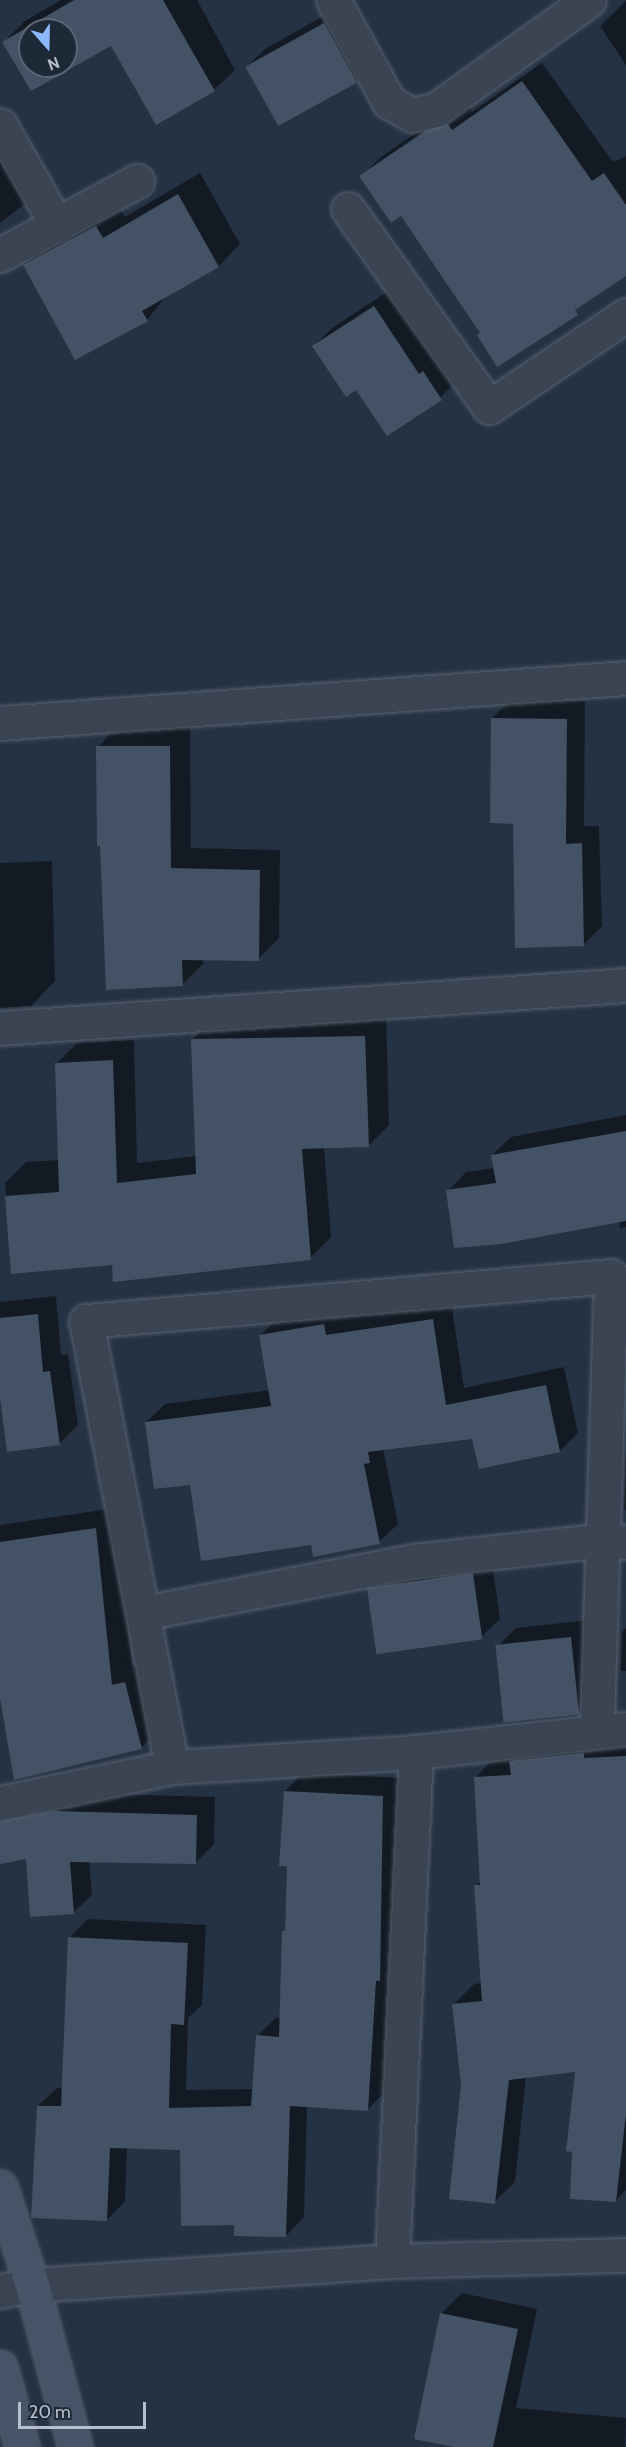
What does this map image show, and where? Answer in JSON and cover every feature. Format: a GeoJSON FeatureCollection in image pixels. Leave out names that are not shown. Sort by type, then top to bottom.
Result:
{"type":"FeatureCollection","features":[{"type":"Feature","properties":{"kind":"street"},"geometry":{"type":"LineString","coordinates":[[333,0],[389,102],[412,115],[435,110],[589,0]]}},
{"type":"Feature","properties":{"kind":"street"},"geometry":{"type":"LineString","coordinates":[[0,125],[57,225]]}},
{"type":"Feature","properties":{"kind":"street"},"geometry":{"type":"LineString","coordinates":[[0,255],[137,181]]}},
{"type":"Feature","properties":{"kind":"street"},"geometry":{"type":"LineString","coordinates":[[348,209],[489,407],[626,315]]}},
{"type":"Feature","properties":{"kind":"street"},"geometry":{"type":"LineString","coordinates":[[0,723],[626,678]]}},
{"type":"Feature","properties":{"kind":"street"},"geometry":{"type":"LineString","coordinates":[[0,1028],[626,985]]}},
{"type":"Feature","properties":{"kind":"street"},"geometry":{"type":"LineString","coordinates":[[0,1803],[172,1767],[416,1752],[612,1731],[619,1275],[86,1321],[172,1767]]}},
{"type":"Feature","properties":{"kind":"street"},"geometry":{"type":"LineString","coordinates":[[142,1613],[414,1561],[614,1541]]}},
{"type":"Feature","properties":{"kind":"street"},"geometry":{"type":"LineString","coordinates":[[392,2261],[416,1752]]}},
{"type":"Feature","properties":{"kind":"street"},"geometry":{"type":"LineString","coordinates":[[0,2187],[32,2285],[75,2447]]}},
{"type":"Feature","properties":{"kind":"street"},"geometry":{"type":"LineString","coordinates":[[0,2291],[32,2285],[392,2261],[626,2254]]}},
{"type":"Feature","properties":{"kind":"street"},"geometry":{"type":"LineString","coordinates":[[0,2367],[22,2447]]}},
{"type":"Feature","properties":{"kind":"building"},"geometry":{"type":"Polygon","coordinates":[[[74,0],[163,0],[215,91],[156,125],[111,46],[78,65],[78,18],[43,18],[74,0]]]}},
{"type":"Feature","properties":{"kind":"building"},"geometry":{"type":"Polygon","coordinates":[[[324,23],[357,82],[278,126],[245,67],[324,23]]]}},
{"type":"Feature","properties":{"kind":"building"},"geometry":{"type":"Polygon","coordinates":[[[18,33],[18,69],[2,42],[18,33]]]}},
{"type":"Feature","properties":{"kind":"building"},"geometry":{"type":"Polygon","coordinates":[[[23,78],[54,78],[31,91],[23,78]]]}},
{"type":"Feature","properties":{"kind":"building"},"geometry":{"type":"Polygon","coordinates":[[[522,81],[592,181],[604,173],[626,205],[626,276],[575,310],[578,315],[497,367],[477,335],[480,333],[401,216],[391,223],[359,176],[425,131],[448,124],[452,130],[522,81]]]}},
{"type":"Feature","properties":{"kind":"building"},"geometry":{"type":"Polygon","coordinates":[[[178,194],[219,267],[142,311],[148,321],[75,360],[23,265],[96,226],[103,238],[178,194]]]}},
{"type":"Feature","properties":{"kind":"building"},"geometry":{"type":"Polygon","coordinates":[[[374,306],[419,374],[423,371],[442,400],[387,436],[356,390],[346,397],[312,346],[374,306]]]}},
{"type":"Feature","properties":{"kind":"building"},"geometry":{"type":"Polygon","coordinates":[[[491,718],[567,719],[566,844],[582,843],[584,946],[515,948],[513,824],[490,823],[491,718]]]}},
{"type":"Feature","properties":{"kind":"building"},"geometry":{"type":"Polygon","coordinates":[[[96,746],[170,746],[171,868],[260,870],[259,961],[182,960],[183,986],[106,990],[100,846],[97,846],[96,746]]]}},
{"type":"Feature","properties":{"kind":"building"},"geometry":{"type":"Polygon","coordinates":[[[365,1036],[369,1147],[302,1149],[311,1260],[113,1282],[112,1265],[11,1274],[5,1196],[59,1192],[55,1063],[113,1060],[117,1183],[196,1174],[191,1039],[365,1036]]]}},
{"type":"Feature","properties":{"kind":"building"},"geometry":{"type":"Polygon","coordinates":[[[626,1131],[626,1221],[501,1244],[454,1248],[446,1190],[496,1183],[491,1155],[626,1131]]]}},
{"type":"Feature","properties":{"kind":"building"},"geometry":{"type":"Polygon","coordinates":[[[38,1314],[43,1372],[50,1371],[60,1445],[7,1452],[0,1398],[0,1318],[38,1314]]]}},
{"type":"Feature","properties":{"kind":"building"},"geometry":{"type":"Polygon","coordinates":[[[433,1319],[446,1405],[546,1385],[560,1452],[479,1469],[472,1439],[368,1452],[370,1463],[364,1464],[380,1544],[313,1557],[311,1545],[201,1561],[190,1485],[154,1489],[145,1422],[271,1406],[259,1335],[324,1324],[326,1335],[433,1319]]]}},
{"type":"Feature","properties":{"kind":"building"},"geometry":{"type":"Polygon","coordinates":[[[96,1528],[112,1685],[125,1682],[142,1749],[14,1780],[0,1698],[0,1542],[96,1528]]]}},
{"type":"Feature","properties":{"kind":"building"},"geometry":{"type":"Polygon","coordinates":[[[473,1573],[482,1639],[376,1654],[367,1588],[473,1573]]]}},
{"type":"Feature","properties":{"kind":"building"},"geometry":{"type":"Polygon","coordinates":[[[571,1637],[579,1715],[504,1723],[495,1645],[571,1637]]]}},
{"type":"Feature","properties":{"kind":"building"},"geometry":{"type":"Polygon","coordinates":[[[584,1753],[584,1758],[626,1756],[626,2114],[616,2202],[570,2199],[572,2152],[566,2151],[575,2072],[509,2080],[495,2204],[449,2199],[461,2085],[452,2004],[482,2001],[474,1885],[480,1885],[474,1777],[511,1775],[509,1761],[584,1753]]]}},
{"type":"Feature","properties":{"kind":"building"},"geometry":{"type":"Polygon","coordinates":[[[284,1791],[383,1796],[380,1981],[376,1981],[368,2111],[290,2106],[286,2237],[234,2236],[234,2225],[181,2226],[180,2150],[110,2148],[107,2221],[31,2218],[37,2106],[61,2106],[68,1937],[188,1943],[184,2025],[171,2024],[169,2108],[251,2106],[256,2035],[279,2037],[282,1931],[285,1931],[287,1866],[279,1866],[284,1791]]]}},
{"type":"Feature","properties":{"kind":"building"},"geometry":{"type":"Polygon","coordinates":[[[53,1811],[197,1815],[196,1864],[70,1862],[74,1914],[30,1917],[26,1859],[0,1864],[0,1821],[53,1811]]]}},
{"type":"Feature","properties":{"kind":"building"},"geometry":{"type":"Polygon","coordinates":[[[440,2313],[518,2329],[493,2447],[454,2447],[414,2439],[440,2313]]]}}]}
